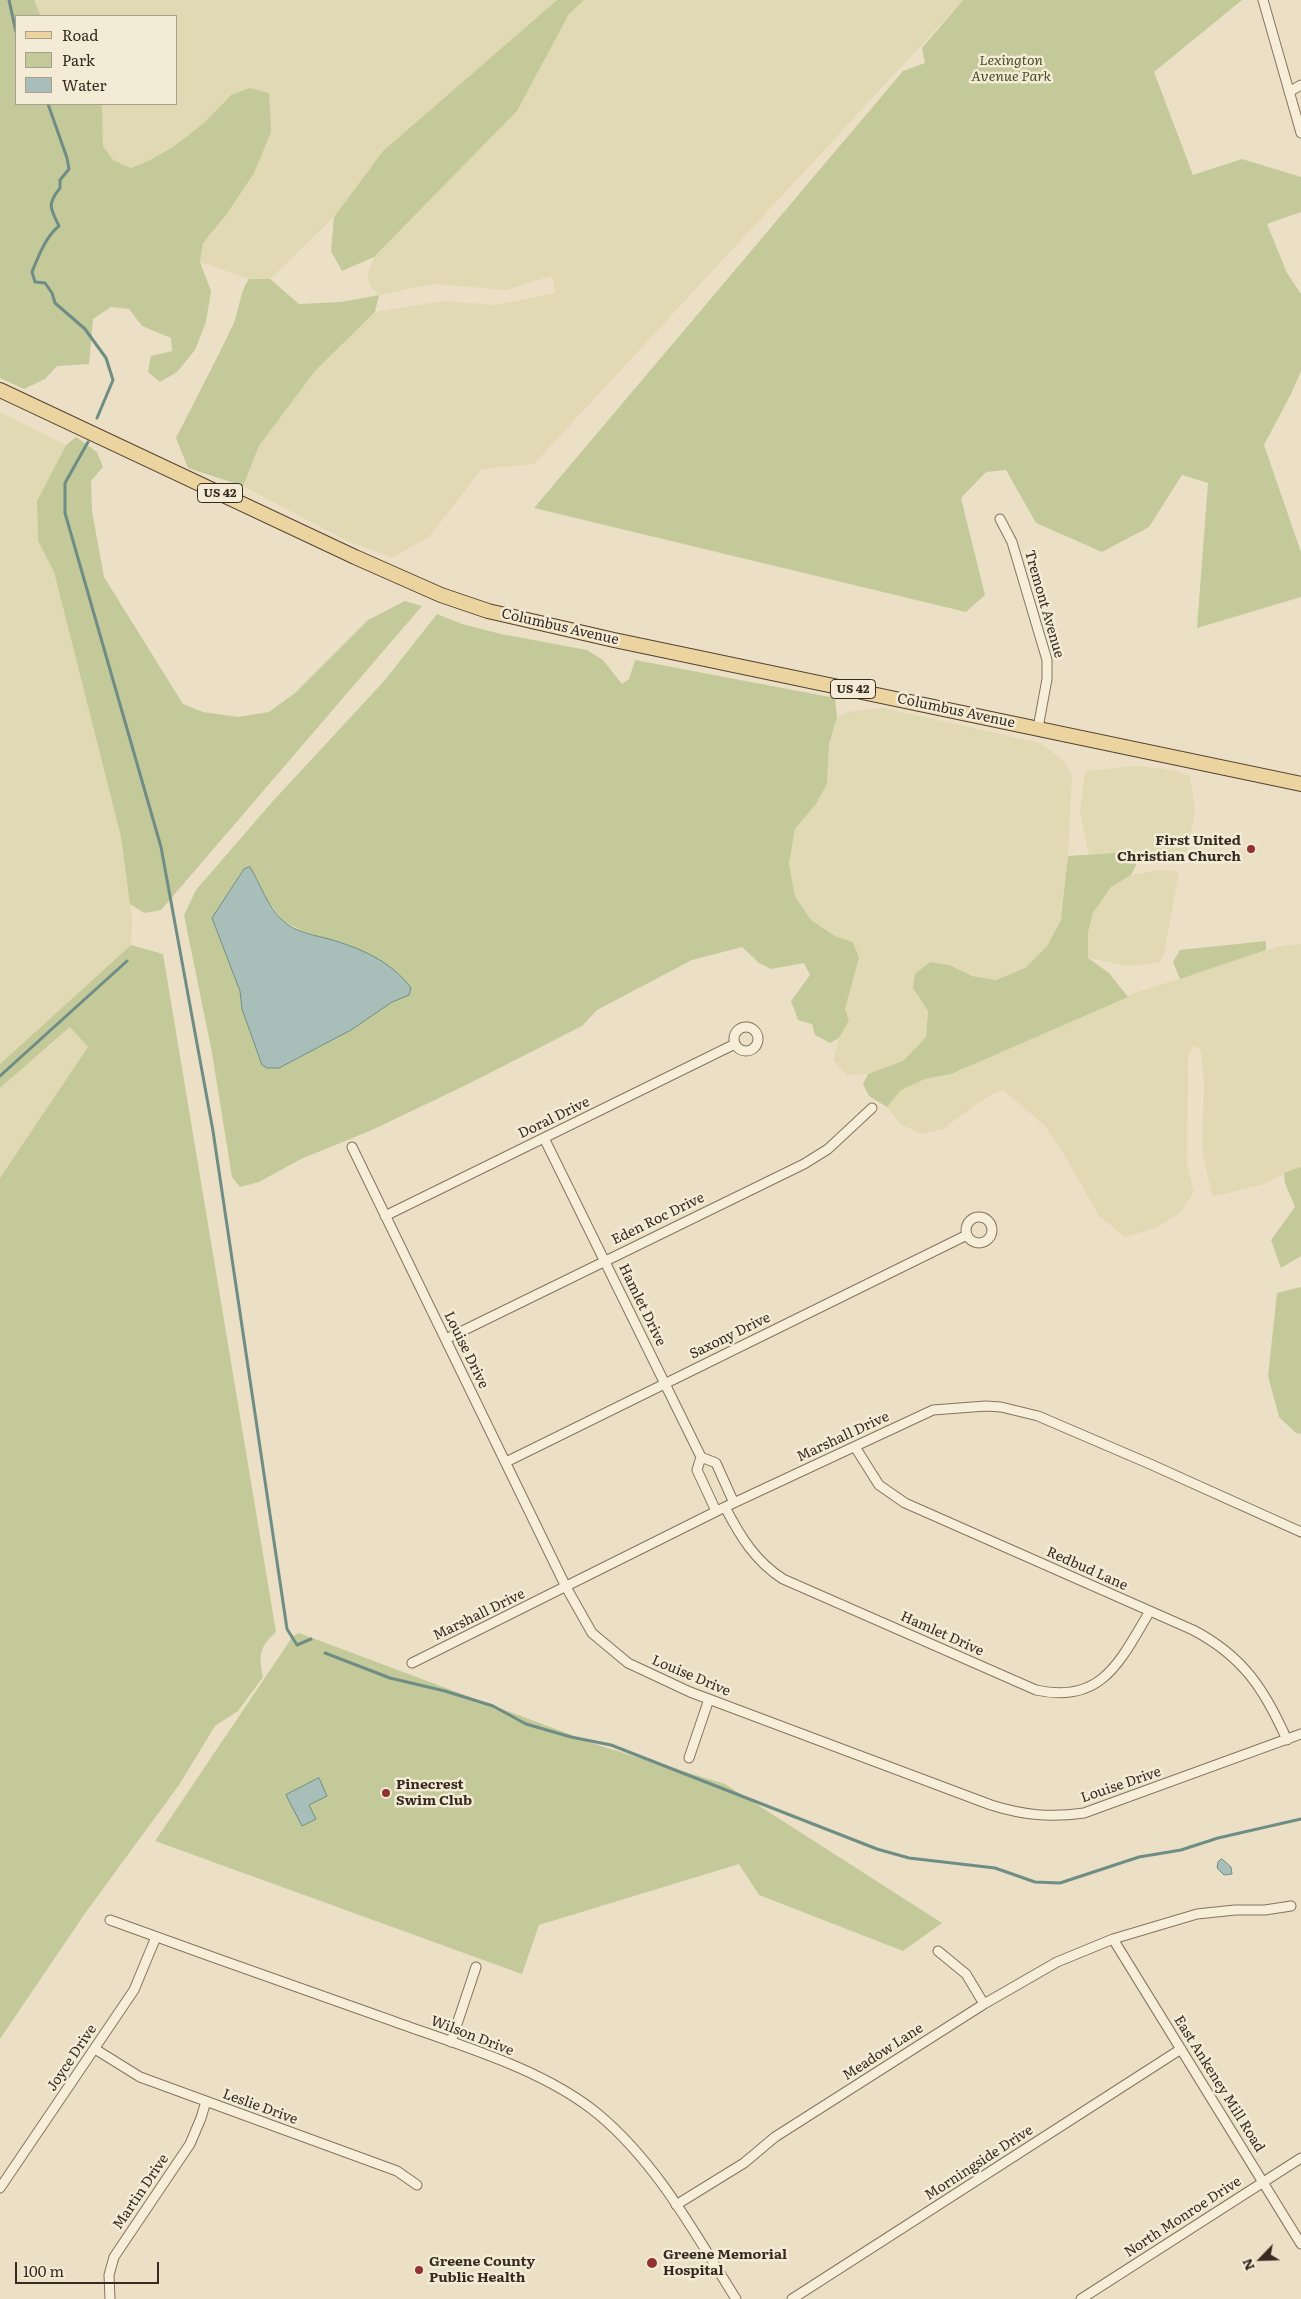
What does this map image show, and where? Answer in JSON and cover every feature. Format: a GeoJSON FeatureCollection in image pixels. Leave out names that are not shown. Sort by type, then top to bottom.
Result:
{"type":"FeatureCollection","features":[{"type":"Feature","properties":{"kind":"main road","name":"Columbus Avenue"},"geometry":{"type":"LineString","coordinates":[[0,390],[355,557],[441,595],[488,611],[614,640],[1301,784]]}},
{"type":"Feature","properties":{"kind":"street"},"geometry":{"type":"LineString","coordinates":[[1263,0],[1301,134]]}},
{"type":"Feature","properties":{"kind":"street"},"geometry":{"type":"LineString","coordinates":[[1289,92],[1301,85]]}},
{"type":"Feature","properties":{"kind":"street","name":"Tremont Avenue"},"geometry":{"type":"LineString","coordinates":[[1000,519],[1012,542],[1047,660],[1047,680],[1038,728]]}},
{"type":"Feature","properties":{"kind":"street","name":"Doral Drive"},"geometry":{"type":"LineString","coordinates":[[385,1216],[735,1044]]}},
{"type":"Feature","properties":{"kind":"street","name":"Eden Roc Drive"},"geometry":{"type":"LineString","coordinates":[[446,1339],[821,1154],[872,1108]]}},
{"type":"Feature","properties":{"kind":"street","name":"Hamlet Drive"},"geometry":{"type":"LineString","coordinates":[[544,1138],[701,1457],[716,1464],[734,1502]]}},
{"type":"Feature","properties":{"kind":"street","name":"Louise Drive"},"geometry":{"type":"LineString","coordinates":[[352,1147],[566,1587],[592,1633],[628,1663],[709,1699],[991,1805],[1015,1813],[1050,1817],[1091,1811],[1301,1734]]}},
{"type":"Feature","properties":{"kind":"street","name":"Saxony Drive"},"geometry":{"type":"LineString","coordinates":[[506,1462],[967,1235]]}},
{"type":"Feature","properties":{"kind":"street","name":"Marshall Drive"},"geometry":{"type":"LineString","coordinates":[[412,1663],[734,1502],[934,1410],[972,1406],[1001,1407],[1059,1424],[1301,1532]]}},
{"type":"Feature","properties":{"kind":"street","name":"Redbud Lane"},"geometry":{"type":"LineString","coordinates":[[855,1447],[873,1478],[893,1496],[1204,1636],[1236,1660],[1264,1694],[1287,1740]]}},
{"type":"Feature","properties":{"kind":"street","name":"Hamlet Drive"},"geometry":{"type":"LineString","coordinates":[[701,1457],[698,1470],[716,1511]]}},
{"type":"Feature","properties":{"kind":"street","name":"Hamlet Drive"},"geometry":{"type":"LineString","coordinates":[[725,1507],[750,1551],[766,1567],[783,1579],[1036,1690],[1058,1694],[1073,1692],[1088,1688],[1103,1679],[1119,1663],[1150,1611]]}},
{"type":"Feature","properties":{"kind":"street"},"geometry":{"type":"LineString","coordinates":[[689,1758],[709,1699]]}},
{"type":"Feature","properties":{"kind":"street","name":"Meadow Lane"},"geometry":{"type":"LineString","coordinates":[[676,2205],[744,2163],[775,2137],[984,2004],[1057,1962],[1114,1939],[1197,1914],[1235,1910],[1265,1910],[1291,1906]]}},
{"type":"Feature","properties":{"kind":"street","name":"Wilson Drive"},"geometry":{"type":"LineString","coordinates":[[110,1920],[451,2042],[541,2078],[561,2088],[587,2105],[621,2135],[646,2162],[736,2299]]}},
{"type":"Feature","properties":{"kind":"street","name":"Joyce Drive"},"geometry":{"type":"LineString","coordinates":[[0,2188],[134,1990],[156,1937]]}},
{"type":"Feature","properties":{"kind":"street","name":"East Ankeney Mill Road"},"geometry":{"type":"LineString","coordinates":[[1114,1939],[1301,2244]]}},
{"type":"Feature","properties":{"kind":"street"},"geometry":{"type":"LineString","coordinates":[[938,1951],[966,1974],[984,2004]]}},
{"type":"Feature","properties":{"kind":"street"},"geometry":{"type":"LineString","coordinates":[[451,2042],[476,1967]]}},
{"type":"Feature","properties":{"kind":"street","name":"Leslie Drive"},"geometry":{"type":"LineString","coordinates":[[95,2049],[140,2077],[397,2171],[417,2185]]}},
{"type":"Feature","properties":{"kind":"street","name":"Morningside Drive"},"geometry":{"type":"LineString","coordinates":[[792,2299],[1182,2049]]}},
{"type":"Feature","properties":{"kind":"street","name":"Martin Drive"},"geometry":{"type":"LineString","coordinates":[[110,2299],[109,2275],[114,2257],[190,2144],[206,2101]]}},
{"type":"Feature","properties":{"kind":"street","name":"North Monroe Drive"},"geometry":{"type":"LineString","coordinates":[[1081,2299],[1301,2158]]}},
{"type":"Feature","properties":{"kind":"shaded area"},"geometry":{"type":"Polygon","coordinates":[[[34,0],[557,0],[383,151],[334,217],[270,279],[249,279],[200,262],[203,243],[226,215],[231,95],[204,123],[173,147],[131,168],[113,160],[103,146],[102,105],[178,105],[178,15],[41,15],[34,0]]]}},
{"type":"Feature","properties":{"kind":"shaded area"},"geometry":{"type":"Polygon","coordinates":[[[584,0],[963,0],[534,464],[482,469],[429,537],[392,558],[343,539],[243,486],[259,446],[315,371],[375,312],[443,301],[496,305],[555,293],[552,276],[506,290],[434,284],[379,295],[369,285],[368,272],[374,257],[517,111],[569,14],[584,0]]]}},
{"type":"Feature","properties":{"kind":"shaded area"},"geometry":{"type":"Polygon","coordinates":[[[0,412],[66,445],[37,501],[38,541],[54,572],[121,837],[132,917],[131,945],[0,1064],[0,412]]]}},
{"type":"Feature","properties":{"kind":"shaded area"},"geometry":{"type":"Polygon","coordinates":[[[884,708],[1040,743],[1063,760],[1072,775],[1067,878],[1061,920],[1047,946],[1025,968],[996,980],[972,976],[949,965],[913,988],[928,1011],[926,1037],[903,1061],[868,1074],[847,1075],[833,1060],[839,1038],[849,1020],[845,1009],[859,958],[853,942],[835,936],[811,920],[795,896],[789,864],[795,829],[816,804],[827,784],[829,744],[837,717],[853,711],[884,708]]]}},
{"type":"Feature","properties":{"kind":"shaded area"},"geometry":{"type":"Polygon","coordinates":[[[1136,766],[1173,770],[1190,776],[1195,811],[1187,852],[1171,857],[1139,859],[1121,852],[1103,856],[1089,854],[1080,813],[1085,771],[1136,766]]]}},
{"type":"Feature","properties":{"kind":"shaded area"},"geometry":{"type":"Polygon","coordinates":[[[1159,870],[1179,872],[1164,955],[1158,963],[1128,966],[1088,958],[1088,932],[1093,913],[1111,887],[1131,875],[1159,870]]]}},
{"type":"Feature","properties":{"kind":"shaded area"},"geometry":{"type":"Polygon","coordinates":[[[1301,944],[1301,1167],[1263,1184],[1213,1197],[1202,1152],[1204,1083],[1201,1051],[1194,1045],[1188,1057],[1187,1164],[1194,1192],[1181,1212],[1158,1227],[1125,1237],[1099,1216],[1068,1161],[1044,1125],[1003,1090],[987,1097],[943,1129],[921,1134],[900,1124],[887,1107],[901,1090],[925,1079],[951,1074],[1135,993],[1280,946],[1301,944]]]}},
{"type":"Feature","properties":{"kind":"shaded area"},"geometry":{"type":"Polygon","coordinates":[[[71,1027],[89,1047],[0,1178],[0,1088],[71,1027]]]}},
{"type":"Feature","properties":{"kind":"green space"},"geometry":{"type":"Polygon","coordinates":[[[0,0],[34,0],[41,15],[15,15],[15,105],[102,105],[103,146],[113,160],[131,168],[173,147],[204,123],[231,95],[250,88],[269,93],[271,132],[254,173],[226,215],[203,243],[200,262],[211,291],[206,322],[195,350],[177,372],[160,382],[148,372],[151,356],[172,351],[171,338],[142,326],[129,309],[111,307],[93,319],[89,364],[57,366],[45,379],[24,389],[0,378],[0,0]]]}},
{"type":"Feature","properties":{"kind":"green space"},"geometry":{"type":"Polygon","coordinates":[[[557,0],[584,0],[569,14],[517,111],[374,257],[342,271],[331,251],[334,217],[383,151],[557,0]]]}},
{"type":"Feature","properties":{"kind":"green space","name":"Lexington Avenue Park"},"geometry":{"type":"Polygon","coordinates":[[[963,0],[1242,0],[1154,72],[1193,175],[1242,159],[1301,177],[1301,212],[1267,224],[1287,273],[1301,294],[1301,371],[1264,445],[1301,552],[1301,597],[1197,628],[1208,483],[1182,475],[1149,527],[1102,552],[1036,523],[1006,470],[986,472],[961,498],[985,595],[966,612],[534,508],[903,71],[925,63],[922,48],[963,0]]]}},
{"type":"Feature","properties":{"kind":"green space"},"geometry":{"type":"Polygon","coordinates":[[[249,279],[270,279],[299,304],[341,302],[379,295],[375,312],[315,371],[259,446],[243,486],[188,468],[176,438],[233,325],[243,290],[249,279]]]}},
{"type":"Feature","properties":{"kind":"green space"},"geometry":{"type":"Polygon","coordinates":[[[76,437],[97,452],[103,467],[91,481],[92,511],[104,577],[183,704],[203,712],[238,717],[269,712],[295,693],[368,620],[405,601],[422,606],[161,910],[144,913],[130,904],[121,837],[54,572],[38,541],[37,501],[66,445],[76,437]]]}},
{"type":"Feature","properties":{"kind":"green space"},"geometry":{"type":"Polygon","coordinates":[[[437,614],[462,624],[501,634],[587,650],[603,660],[622,684],[629,679],[635,660],[835,698],[837,717],[829,744],[827,784],[816,804],[795,829],[789,864],[795,896],[811,920],[835,936],[853,942],[859,958],[845,1009],[849,1020],[839,1038],[830,1043],[815,1035],[812,1024],[798,1020],[791,1001],[810,975],[804,963],[771,969],[759,963],[742,947],[692,960],[597,1010],[582,1026],[466,1085],[372,1130],[301,1159],[259,1182],[240,1187],[232,1177],[212,1053],[184,915],[196,890],[272,802],[385,680],[437,614]],[[244,869],[212,918],[240,991],[242,1009],[262,1065],[267,1068],[279,1068],[351,1030],[392,1002],[409,994],[379,959],[341,943],[302,931],[283,921],[267,900],[256,877],[244,869]]]}},
{"type":"Feature","properties":{"kind":"green space"},"geometry":{"type":"Polygon","coordinates":[[[1121,852],[1139,859],[1131,875],[1111,887],[1093,913],[1088,932],[1088,958],[1109,973],[1128,997],[951,1074],[925,1079],[901,1090],[887,1107],[869,1096],[863,1084],[868,1074],[903,1061],[926,1037],[928,1011],[913,988],[915,974],[930,962],[949,965],[972,976],[996,980],[1025,968],[1047,946],[1061,920],[1068,856],[1121,852]]]}},
{"type":"Feature","properties":{"kind":"green space"},"geometry":{"type":"Polygon","coordinates":[[[1266,941],[1266,950],[1180,979],[1173,962],[1180,950],[1266,941]]]}},
{"type":"Feature","properties":{"kind":"green space"},"geometry":{"type":"Polygon","coordinates":[[[131,945],[163,954],[276,1632],[266,1643],[261,1653],[263,1677],[238,1711],[215,1726],[179,1785],[86,1912],[0,2039],[0,1178],[88,1047],[70,1027],[0,1088],[0,1064],[131,945]]]}},
{"type":"Feature","properties":{"kind":"green space"},"geometry":{"type":"Polygon","coordinates":[[[1301,1167],[1301,1256],[1281,1268],[1271,1240],[1295,1207],[1285,1183],[1284,1173],[1301,1167]]]}},
{"type":"Feature","properties":{"kind":"green space"},"geometry":{"type":"Polygon","coordinates":[[[1301,1287],[1301,1434],[1296,1433],[1279,1417],[1268,1376],[1277,1293],[1301,1287]]]}},
{"type":"Feature","properties":{"kind":"green space","name":"Pinecrest Swim Club"},"geometry":{"type":"Polygon","coordinates":[[[299,1633],[601,1746],[725,1784],[942,1923],[903,1951],[759,1895],[739,1864],[539,1925],[522,1974],[155,1841],[293,1636],[299,1633]]]}},
{"type":"Feature","properties":{"kind":"water"},"geometry":{"type":"Polygon","coordinates":[[[250,867],[264,895],[282,920],[298,930],[341,943],[374,957],[394,970],[403,979],[411,988],[409,995],[392,1002],[351,1030],[279,1068],[267,1068],[262,1065],[242,1009],[240,991],[212,918],[244,869],[250,867]]]}},
{"type":"Feature","properties":{"kind":"water"},"geometry":{"type":"Polygon","coordinates":[[[319,1778],[327,1796],[309,1805],[316,1819],[302,1826],[286,1795],[319,1778]]]}},
{"type":"Feature","properties":{"kind":"water"},"geometry":{"type":"Polygon","coordinates":[[[1222,1859],[1231,1867],[1232,1874],[1224,1875],[1217,1868],[1218,1862],[1222,1859]]]}},
{"type":"Feature","properties":{"kind":"waterway"},"geometry":{"type":"LineString","coordinates":[[9,0],[15,27]]}},
{"type":"Feature","properties":{"kind":"waterway"},"geometry":{"type":"LineString","coordinates":[[48,105],[69,169],[60,180],[60,188],[53,198],[51,206],[59,226],[46,241],[32,272],[35,282],[45,283],[52,293],[55,303],[85,329],[106,358],[113,380],[97,418]]}},
{"type":"Feature","properties":{"kind":"waterway"},"geometry":{"type":"LineString","coordinates":[[88,442],[65,483],[65,513],[161,847],[213,1131],[287,1629],[297,1645],[311,1639]]}},
{"type":"Feature","properties":{"kind":"waterway"},"geometry":{"type":"LineString","coordinates":[[0,1076],[127,961]]}},
{"type":"Feature","properties":{"kind":"waterway"},"geometry":{"type":"LineString","coordinates":[[325,1653],[390,1678],[445,1691],[493,1706],[526,1724],[571,1737],[611,1745],[877,1849],[909,1858],[995,1868],[1035,1882],[1060,1883],[1139,1857],[1181,1850],[1218,1838],[1301,1819]]}},
{"type":"Feature","properties":{"kind":"place","name":"First United Christian Church"},"geometry":{"type":"Point","coordinates":[1251,849]}},
{"type":"Feature","properties":{"kind":"place","name":"Pinecrest Swim Club"},"geometry":{"type":"Point","coordinates":[386,1793]}},
{"type":"Feature","properties":{"kind":"place","name":"Greene Memorial Hospital"},"geometry":{"type":"Point","coordinates":[652,2263]}},
{"type":"Feature","properties":{"kind":"place","name":"Greene County Public Health"},"geometry":{"type":"Point","coordinates":[419,2270]}}]}
